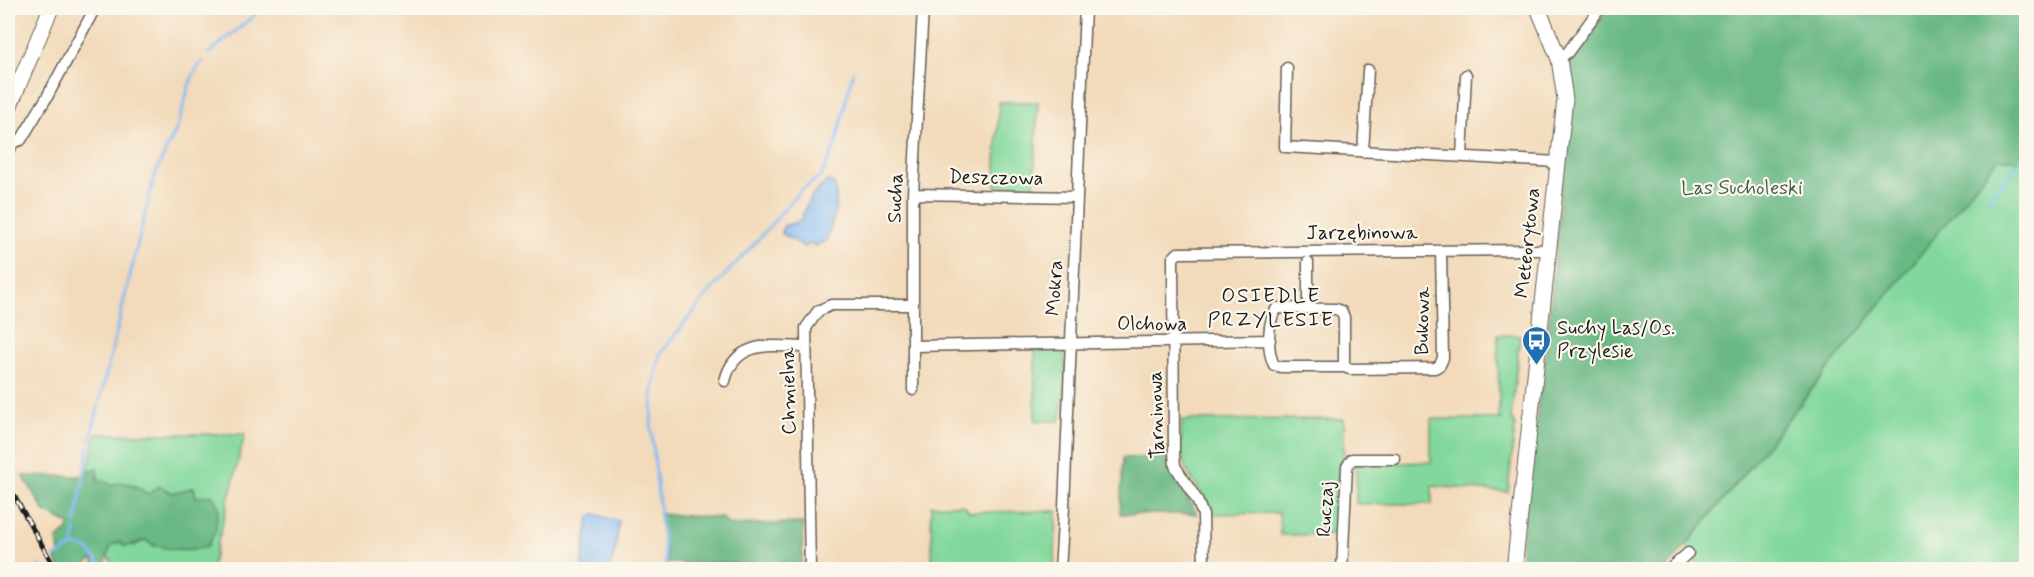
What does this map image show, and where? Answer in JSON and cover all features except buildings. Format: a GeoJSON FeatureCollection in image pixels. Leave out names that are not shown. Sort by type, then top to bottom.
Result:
{"type":"FeatureCollection","features":[{"type":"Feature","properties":{"kind":"street"},"geometry":{"type":"LineString","coordinates":[[8,110],[51,8]]}},
{"type":"Feature","properties":{"kind":"street"},"geometry":{"type":"LineString","coordinates":[[8,151],[14,142],[21,140],[95,8]]}},
{"type":"Feature","properties":{"kind":"street","name":"Sucha"},"geometry":{"type":"LineString","coordinates":[[913,390],[913,195],[923,8]]}},
{"type":"Feature","properties":{"kind":"street","name":"Mokra"},"geometry":{"type":"LineString","coordinates":[[1060,570],[1085,8]]}},
{"type":"Feature","properties":{"kind":"street","name":"Meteorytowa"},"geometry":{"type":"LineString","coordinates":[[1514,570],[1564,99],[1559,59],[1538,8]]}},
{"type":"Feature","properties":{"kind":"street"},"geometry":{"type":"LineString","coordinates":[[1559,59],[1568,52],[1600,8]]}},
{"type":"Feature","properties":{"kind":"street"},"geometry":{"type":"LineString","coordinates":[[1287,68],[1285,147],[1556,162]]}},
{"type":"Feature","properties":{"kind":"street"},"geometry":{"type":"LineString","coordinates":[[1363,152],[1368,70]]}},
{"type":"Feature","properties":{"kind":"street"},"geometry":{"type":"LineString","coordinates":[[1462,156],[1466,75]]}},
{"type":"Feature","properties":{"kind":"street","name":"Deszczowa"},"geometry":{"type":"LineString","coordinates":[[913,195],[1077,197]]}},
{"type":"Feature","properties":{"kind":"street","name":"Jarzębinowa"},"geometry":{"type":"LineString","coordinates":[[1178,253],[1547,250]]}},
{"type":"Feature","properties":{"kind":"street","name":"Bukowa"},"geometry":{"type":"LineString","coordinates":[[1344,367],[1350,369],[1435,368],[1440,365],[1443,358],[1441,251]]}},
{"type":"Feature","properties":{"kind":"street","name":"Tarninowa"},"geometry":{"type":"LineString","coordinates":[[1178,253],[1173,258],[1173,452],[1175,466],[1197,500],[1203,515],[1204,570]]}},
{"type":"Feature","properties":{"kind":"street"},"geometry":{"type":"LineString","coordinates":[[1308,262],[1308,308]]}},
{"type":"Feature","properties":{"kind":"street","name":"Chmielna"},"geometry":{"type":"LineString","coordinates":[[810,570],[806,328],[818,311],[831,305],[913,305]]}},
{"type":"Feature","properties":{"kind":"street"},"geometry":{"type":"LineString","coordinates":[[1277,308],[1341,311],[1344,317],[1344,367],[1274,365],[1271,359],[1270,340],[1273,312],[1277,308]]}},
{"type":"Feature","properties":{"kind":"street","name":"Olchowa"},"geometry":{"type":"LineString","coordinates":[[913,346],[1270,340]]}},
{"type":"Feature","properties":{"kind":"street"},"geometry":{"type":"LineString","coordinates":[[725,381],[728,369],[740,354],[761,346],[806,347]]}},
{"type":"Feature","properties":{"kind":"street","name":"Ruczaj"},"geometry":{"type":"LineString","coordinates":[[1342,570],[1347,466],[1352,459],[1395,459]]}},
{"type":"Feature","properties":{"kind":"street"},"geometry":{"type":"LineString","coordinates":[[1669,570],[1688,553]]}},
{"type":"Feature","properties":{"kind":"green space","name":"Las Sucholeski"},"geometry":{"type":"Polygon","coordinates":[[[1609,8],[2026,8],[2026,157],[2021,161],[1998,158],[1667,569],[1519,570],[1527,487],[1548,334],[1570,91],[1568,75],[1571,61],[1609,8]]]}},
{"type":"Feature","properties":{"kind":"green space"},"geometry":{"type":"Polygon","coordinates":[[[999,102],[1038,102],[1034,186],[995,186],[999,102]]]}},
{"type":"Feature","properties":{"kind":"green space"},"geometry":{"type":"Polygon","coordinates":[[[1998,157],[2021,161],[2026,157],[2026,569],[1700,569],[1687,545],[1998,157]]]}},
{"type":"Feature","properties":{"kind":"green space"},"geometry":{"type":"Polygon","coordinates":[[[1498,335],[1520,335],[1511,418],[1515,425],[1508,492],[1432,486],[1432,504],[1356,504],[1356,464],[1431,462],[1431,419],[1502,419],[1499,418],[1498,335]]]}},
{"type":"Feature","properties":{"kind":"green space"},"geometry":{"type":"Polygon","coordinates":[[[1047,348],[1061,351],[1065,360],[1065,387],[1060,421],[1035,421],[1035,351],[1047,348]]]}},
{"type":"Feature","properties":{"kind":"green space"},"geometry":{"type":"Polygon","coordinates":[[[1344,419],[1344,456],[1337,482],[1336,534],[1280,535],[1279,513],[1211,514],[1205,498],[1184,463],[1181,449],[1182,420],[1344,419]]]}},
{"type":"Feature","properties":{"kind":"green space"},"geometry":{"type":"Polygon","coordinates":[[[96,434],[245,434],[211,569],[117,569],[107,555],[112,545],[120,542],[134,546],[145,540],[154,546],[166,547],[217,518],[219,507],[196,497],[194,488],[173,493],[159,486],[148,494],[132,484],[111,485],[98,482],[97,469],[87,473],[96,434]]]}},
{"type":"Feature","properties":{"kind":"green space"},"geometry":{"type":"Polygon","coordinates":[[[1166,457],[1197,514],[1120,514],[1123,458],[1166,457]]]}},
{"type":"Feature","properties":{"kind":"green space"},"geometry":{"type":"Polygon","coordinates":[[[97,468],[98,482],[103,480],[111,485],[126,483],[148,494],[159,486],[173,493],[194,487],[196,497],[212,495],[219,507],[215,533],[206,548],[182,550],[166,548],[145,540],[125,547],[120,542],[112,545],[107,555],[106,563],[110,569],[95,569],[93,559],[79,569],[60,569],[56,561],[59,553],[57,539],[68,530],[69,524],[45,512],[23,476],[81,476],[97,468]]]}},
{"type":"Feature","properties":{"kind":"green space"},"geometry":{"type":"Polygon","coordinates":[[[931,505],[963,505],[970,512],[1057,511],[1054,569],[932,569],[931,505]]]}},
{"type":"Feature","properties":{"kind":"green space"},"geometry":{"type":"Polygon","coordinates":[[[659,514],[722,518],[729,525],[803,523],[802,564],[668,563],[659,514]]]}},
{"type":"Feature","properties":{"kind":"water"},"geometry":{"type":"Polygon","coordinates":[[[827,181],[832,182],[835,188],[836,202],[827,240],[815,246],[809,244],[804,247],[781,232],[784,226],[801,221],[805,208],[827,181]]]}},
{"type":"Feature","properties":{"kind":"water"},"geometry":{"type":"Polygon","coordinates":[[[594,514],[619,521],[613,559],[608,568],[603,570],[587,569],[582,564],[589,518],[594,514]]]}},
{"type":"Feature","properties":{"kind":"waterway"},"geometry":{"type":"LineString","coordinates":[[208,54],[263,8]]}},
{"type":"Feature","properties":{"kind":"waterway"},"geometry":{"type":"LineString","coordinates":[[90,441],[153,181],[176,130],[189,85],[203,61]]}},
{"type":"Feature","properties":{"kind":"waterway"},"geometry":{"type":"LineString","coordinates":[[666,570],[651,426],[653,388],[660,354],[711,290],[800,191],[821,176],[836,144],[853,72]]}},
{"type":"Feature","properties":{"kind":"waterway"},"geometry":{"type":"LineString","coordinates":[[1988,201],[2021,159]]}},
{"type":"Feature","properties":{"kind":"waterway"},"geometry":{"type":"LineString","coordinates":[[76,522],[89,446]]}},
{"type":"Feature","properties":{"kind":"waterway"},"geometry":{"type":"LineString","coordinates":[[54,558],[73,546],[75,530]]}},
{"type":"Feature","properties":{"kind":"waterway"},"geometry":{"type":"LineString","coordinates":[[73,546],[87,550],[103,570]]}},
{"type":"Feature","properties":{"kind":"waterway"},"geometry":{"type":"LineString","coordinates":[[34,570],[41,566]]}},
{"type":"Feature","properties":{"kind":"railway"},"geometry":{"type":"LineString","coordinates":[[8,485],[56,570]]}},
{"type":"Feature","properties":{"kind":"place","name":"Suchy Las/Os. Przylesie"},"geometry":{"type":"Point","coordinates":[1536,366]}},
{"type":"Feature","properties":{"kind":"district","name":"OSIEDLE PRZYLESIE"},"geometry":{"type":"Point","coordinates":[1271,308]}}]}
